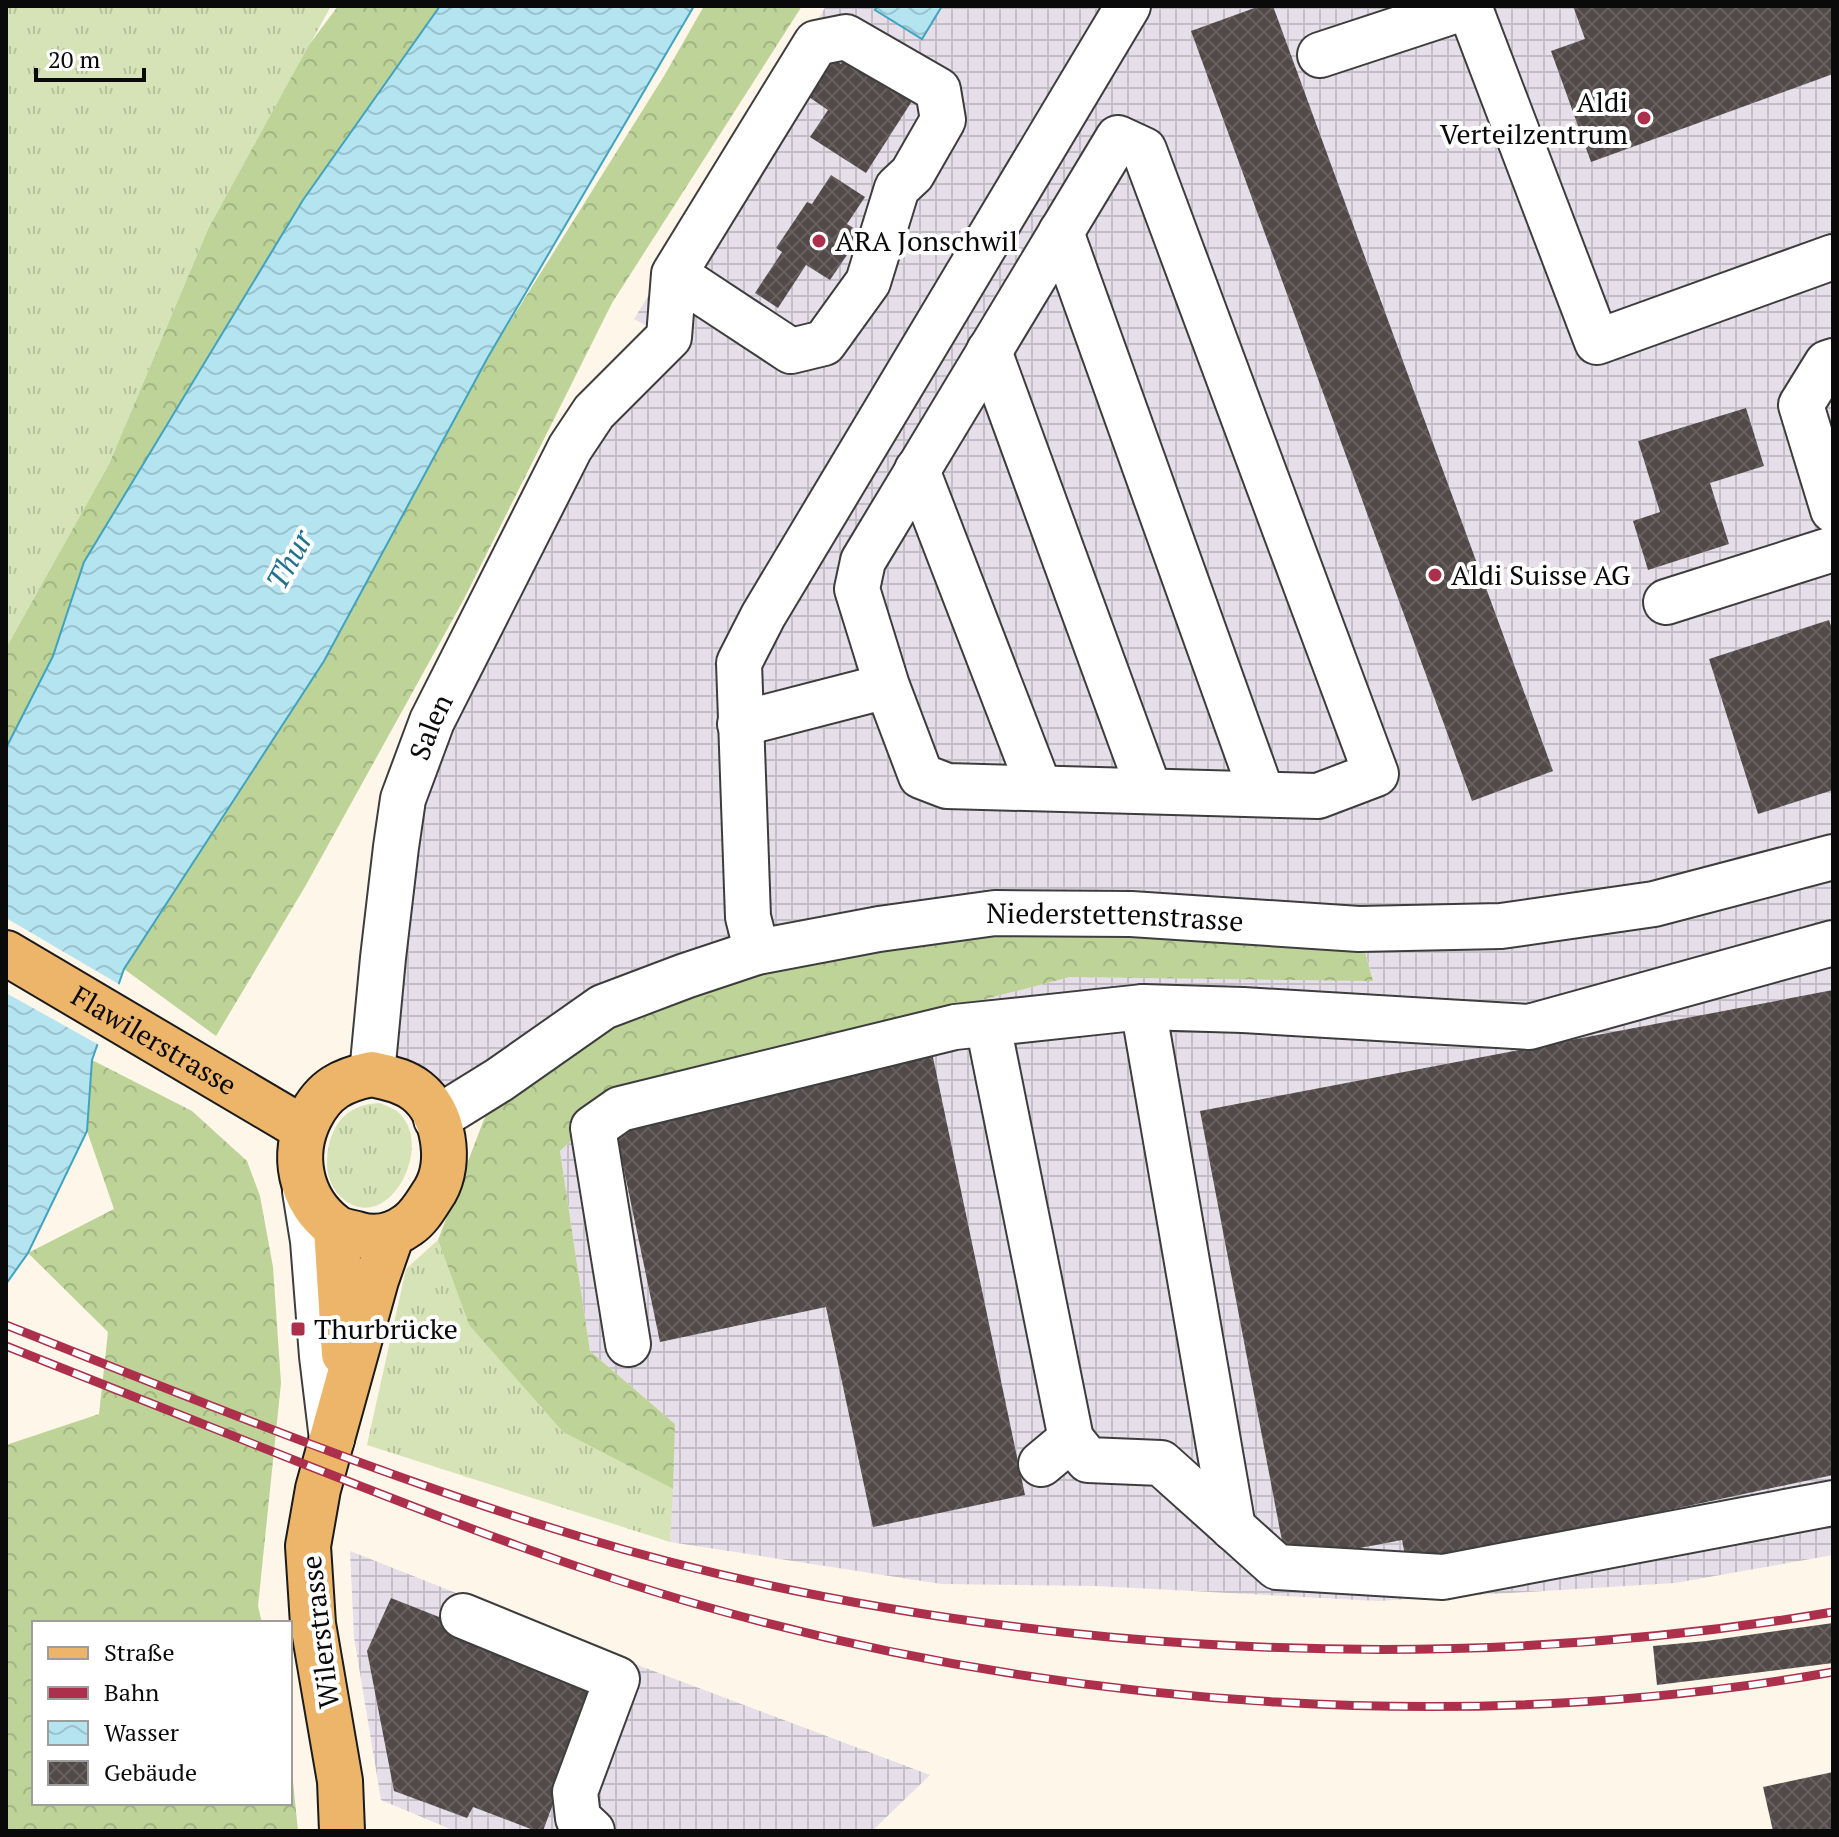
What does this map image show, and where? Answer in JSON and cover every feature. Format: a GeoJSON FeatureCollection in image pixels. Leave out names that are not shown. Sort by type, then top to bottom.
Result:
{"type":"FeatureCollection","features":[{"type":"Feature","properties":{"kind":"main road","name":"Flawilerstrasse"},"geometry":{"type":"LineString","coordinates":[[6,953],[304,1129]]}},
{"type":"Feature","properties":{"kind":"main road"},"geometry":{"type":"LineString","coordinates":[[372,1074],[400,1081],[428,1102],[436,1119],[444,1159],[439,1184],[425,1208],[411,1223],[392,1234],[368,1238],[336,1228],[319,1212],[305,1191],[299,1149],[304,1129],[316,1105],[331,1089],[350,1078],[372,1074]]}},
{"type":"Feature","properties":{"kind":"main road","name":"Wilerstrasse"},"geometry":{"type":"LineString","coordinates":[[336,1228],[346,1388]]}},
{"type":"Feature","properties":{"kind":"main road","name":"Wilerstrasse"},"geometry":{"type":"LineString","coordinates":[[342,1831],[340,1781],[313,1624],[308,1546],[318,1489],[376,1280],[392,1234]]}},
{"type":"Feature","properties":{"kind":"street"},"geometry":{"type":"LineString","coordinates":[[757,952],[748,917],[739,663],[763,616],[1128,6]]}},
{"type":"Feature","properties":{"kind":"street"},"geometry":{"type":"LineString","coordinates":[[1320,55],[1469,6],[1597,342],[1833,257]]}},
{"type":"Feature","properties":{"kind":"street"},"geometry":{"type":"LineString","coordinates":[[846,37],[938,90],[943,120],[912,174],[897,188],[868,282],[824,343],[791,351],[674,274],[816,43],[846,37]]}},
{"type":"Feature","properties":{"kind":"street"},"geometry":{"type":"LineString","coordinates":[[1118,138],[1144,150],[1376,774],[1318,796],[947,786],[921,776],[887,686],[857,589],[863,561],[1061,232],[1118,138]]}},
{"type":"Feature","properties":{"kind":"street"},"geometry":{"type":"LineString","coordinates":[[1061,232],[1262,794]]}},
{"type":"Feature","properties":{"kind":"street","name":"Salen"},"geometry":{"type":"LineString","coordinates":[[372,1074],[386,926],[403,799],[432,721],[570,448],[594,412],[669,337],[674,274]]}},
{"type":"Feature","properties":{"kind":"street"},"geometry":{"type":"LineString","coordinates":[[989,351],[1149,790]]}},
{"type":"Feature","properties":{"kind":"street"},"geometry":{"type":"LineString","coordinates":[[1833,361],[1827,363],[1801,405],[1833,510]]}},
{"type":"Feature","properties":{"kind":"street"},"geometry":{"type":"LineString","coordinates":[[917,470],[1039,787]]}},
{"type":"Feature","properties":{"kind":"street"},"geometry":{"type":"LineString","coordinates":[[1666,602],[1833,549]]}},
{"type":"Feature","properties":{"kind":"street"},"geometry":{"type":"LineString","coordinates":[[740,724],[887,686]]}},
{"type":"Feature","properties":{"kind":"street","name":"Niederstettenstrasse"},"geometry":{"type":"LineString","coordinates":[[436,1119],[499,1080],[603,1007],[757,952],[879,929],[995,913],[1131,914],[1359,929],[1501,926],[1654,904],[1833,857]]}},
{"type":"Feature","properties":{"kind":"street"},"geometry":{"type":"LineString","coordinates":[[628,1344],[593,1128],[620,1109],[955,1027],[1143,1007],[1529,1027],[1833,943]]}},
{"type":"Feature","properties":{"kind":"street"},"geometry":{"type":"LineString","coordinates":[[1143,1007],[1233,1528]]}},
{"type":"Feature","properties":{"kind":"street"},"geometry":{"type":"LineString","coordinates":[[988,1025],[1056,1452],[1088,1460],[1161,1463],[1277,1567],[1443,1577],[1833,1503]]}},
{"type":"Feature","properties":{"kind":"street"},"geometry":{"type":"LineString","coordinates":[[305,1191],[313,1241],[332,1440]]}},
{"type":"Feature","properties":{"kind":"street"},"geometry":{"type":"LineString","coordinates":[[463,1616],[617,1679],[575,1792],[578,1818],[592,1831]]}},
{"type":"Feature","properties":{"kind":"shaded area"},"geometry":{"type":"Polygon","coordinates":[[[826,6],[1833,6],[1833,1555],[1675,1583],[1378,1601],[1096,1586],[941,1584],[670,1542],[675,1424],[590,1351],[560,1151],[623,1094],[1070,977],[1373,980],[1359,929],[1131,914],[436,1119],[372,1074],[396,847],[570,448],[668,337],[634,319],[826,6]]]}},
{"type":"Feature","properties":{"kind":"shaded area"},"geometry":{"type":"Polygon","coordinates":[[[350,1551],[643,1667],[930,1775],[872,1831],[455,1831],[381,1800],[354,1637],[350,1551]]]}},
{"type":"Feature","properties":{"kind":"green space"},"geometry":{"type":"Polygon","coordinates":[[[6,6],[331,6],[208,229],[109,464],[6,648],[6,6]]]}},
{"type":"Feature","properties":{"kind":"green space"},"geometry":{"type":"Polygon","coordinates":[[[338,6],[440,6],[303,200],[84,562],[53,656],[6,748],[6,648],[109,464],[208,229],[309,45],[338,6]]]}},
{"type":"Feature","properties":{"kind":"green space"},"geometry":{"type":"Polygon","coordinates":[[[704,6],[802,6],[612,303],[464,599],[306,885],[216,1036],[124,969],[324,661],[488,357],[664,76],[704,6]]]}},
{"type":"Feature","properties":{"kind":"green space"},"geometry":{"type":"Polygon","coordinates":[[[879,929],[1359,929],[1373,981],[1070,977],[623,1094],[560,1151],[590,1351],[675,1424],[673,1489],[563,1432],[469,1325],[438,1240],[499,1080],[603,1007],[879,929]]]}},
{"type":"Feature","properties":{"kind":"green space"},"geometry":{"type":"Polygon","coordinates":[[[92,1060],[192,1111],[247,1161],[260,1196],[273,1267],[281,1383],[258,1606],[262,1621],[32,1621],[32,1805],[292,1805],[292,1772],[298,1831],[6,1831],[6,1445],[99,1414],[108,1332],[28,1253],[114,1209],[87,1131],[92,1060]]]}},
{"type":"Feature","properties":{"kind":"green space"},"geometry":{"type":"Polygon","coordinates":[[[380,1103],[397,1111],[408,1126],[412,1144],[409,1164],[402,1182],[390,1197],[376,1206],[359,1207],[342,1198],[331,1183],[327,1165],[330,1141],[334,1130],[347,1114],[356,1108],[380,1103]]]}},
{"type":"Feature","properties":{"kind":"green space"},"geometry":{"type":"Polygon","coordinates":[[[438,1240],[469,1325],[563,1432],[673,1489],[670,1542],[367,1445],[406,1269],[438,1240]]]}},
{"type":"Feature","properties":{"kind":"water","name":"Thur"},"geometry":{"type":"Polygon","coordinates":[[[440,6],[694,6],[488,357],[324,661],[124,969],[92,1060],[87,1131],[28,1253],[6,1284],[6,748],[53,656],[84,562],[303,200],[440,6]]]}},
{"type":"Feature","properties":{"kind":"water"},"geometry":{"type":"Polygon","coordinates":[[[878,6],[942,6],[922,39],[875,10],[878,6]]]}},
{"type":"Feature","properties":{"kind":"pier"},"geometry":{"type":"Polygon","coordinates":[[[6,918],[122,986],[101,1046],[6,993],[6,918]]]}},
{"type":"Feature","properties":{"kind":"building","name":"Aldi Suisse AG"},"geometry":{"type":"Polygon","coordinates":[[[1260,6],[1273,6],[1553,771],[1472,801],[1191,31],[1260,6]]]}},
{"type":"Feature","properties":{"kind":"building","name":"Aldi Verteilzentrum"},"geometry":{"type":"Polygon","coordinates":[[[1573,6],[1833,6],[1833,74],[1591,162],[1551,51],[1585,39],[1573,6]]]}},
{"type":"Feature","properties":{"kind":"building"},"geometry":{"type":"Polygon","coordinates":[[[828,56],[841,64],[845,57],[912,101],[866,173],[810,137],[828,110],[803,93],[828,56]]]}},
{"type":"Feature","properties":{"kind":"building","name":"ARA Jonschwil"},"geometry":{"type":"Polygon","coordinates":[[[831,175],[865,197],[847,224],[862,233],[830,280],[806,265],[778,308],[755,293],[782,252],[776,248],[807,202],[812,204],[831,175]]]}},
{"type":"Feature","properties":{"kind":"building"},"geometry":{"type":"Polygon","coordinates":[[[1746,408],[1764,466],[1710,483],[1729,544],[1648,570],[1633,521],[1660,512],[1638,441],[1746,408]]]}},
{"type":"Feature","properties":{"kind":"building"},"geometry":{"type":"Polygon","coordinates":[[[1829,620],[1833,632],[1833,790],[1758,814],[1709,659],[1829,620]]]}},
{"type":"Feature","properties":{"kind":"building"},"geometry":{"type":"Polygon","coordinates":[[[1833,990],[1833,1475],[1407,1566],[1402,1540],[1286,1562],[1200,1111],[1833,990]]]}},
{"type":"Feature","properties":{"kind":"building"},"geometry":{"type":"Polygon","coordinates":[[[931,1048],[1025,1495],[873,1527],[826,1307],[660,1342],[614,1122],[931,1048]]]}},
{"type":"Feature","properties":{"kind":"building"},"geometry":{"type":"Polygon","coordinates":[[[391,1598],[599,1680],[543,1831],[473,1807],[467,1818],[394,1791],[367,1651],[391,1598]]]}},
{"type":"Feature","properties":{"kind":"building"},"geometry":{"type":"Polygon","coordinates":[[[1833,1623],[1833,1663],[1657,1685],[1653,1646],[1833,1623]]]}},
{"type":"Feature","properties":{"kind":"building"},"geometry":{"type":"Polygon","coordinates":[[[1833,1772],[1833,1831],[1773,1831],[1763,1787],[1833,1772]]]}},
{"type":"Feature","properties":{"kind":"railway"},"geometry":{"type":"LineString","coordinates":[[6,1325],[292,1437],[508,1514],[646,1556],[711,1572],[909,1612],[1109,1637],[1200,1644],[1381,1650],[1562,1644],[1742,1626],[1833,1612]]}},
{"type":"Feature","properties":{"kind":"railway"},"geometry":{"type":"LineString","coordinates":[[6,1346],[415,1508],[621,1581],[725,1612],[859,1645],[996,1671],[1135,1690],[1276,1702],[1417,1706],[1558,1703],[1696,1692],[1833,1672]]}},
{"type":"Feature","properties":{"kind":"place","name":"Aldi Verteilzentrum"},"geometry":{"type":"Point","coordinates":[1644,118]}},
{"type":"Feature","properties":{"kind":"place","name":"ARA Jonschwil"},"geometry":{"type":"Point","coordinates":[819,241]}},
{"type":"Feature","properties":{"kind":"place","name":"Aldi Suisse AG"},"geometry":{"type":"Point","coordinates":[1435,575]}},
{"type":"Feature","properties":{"kind":"place","name":"Thurbrücke"},"geometry":{"type":"Point","coordinates":[298,1329]}}]}
